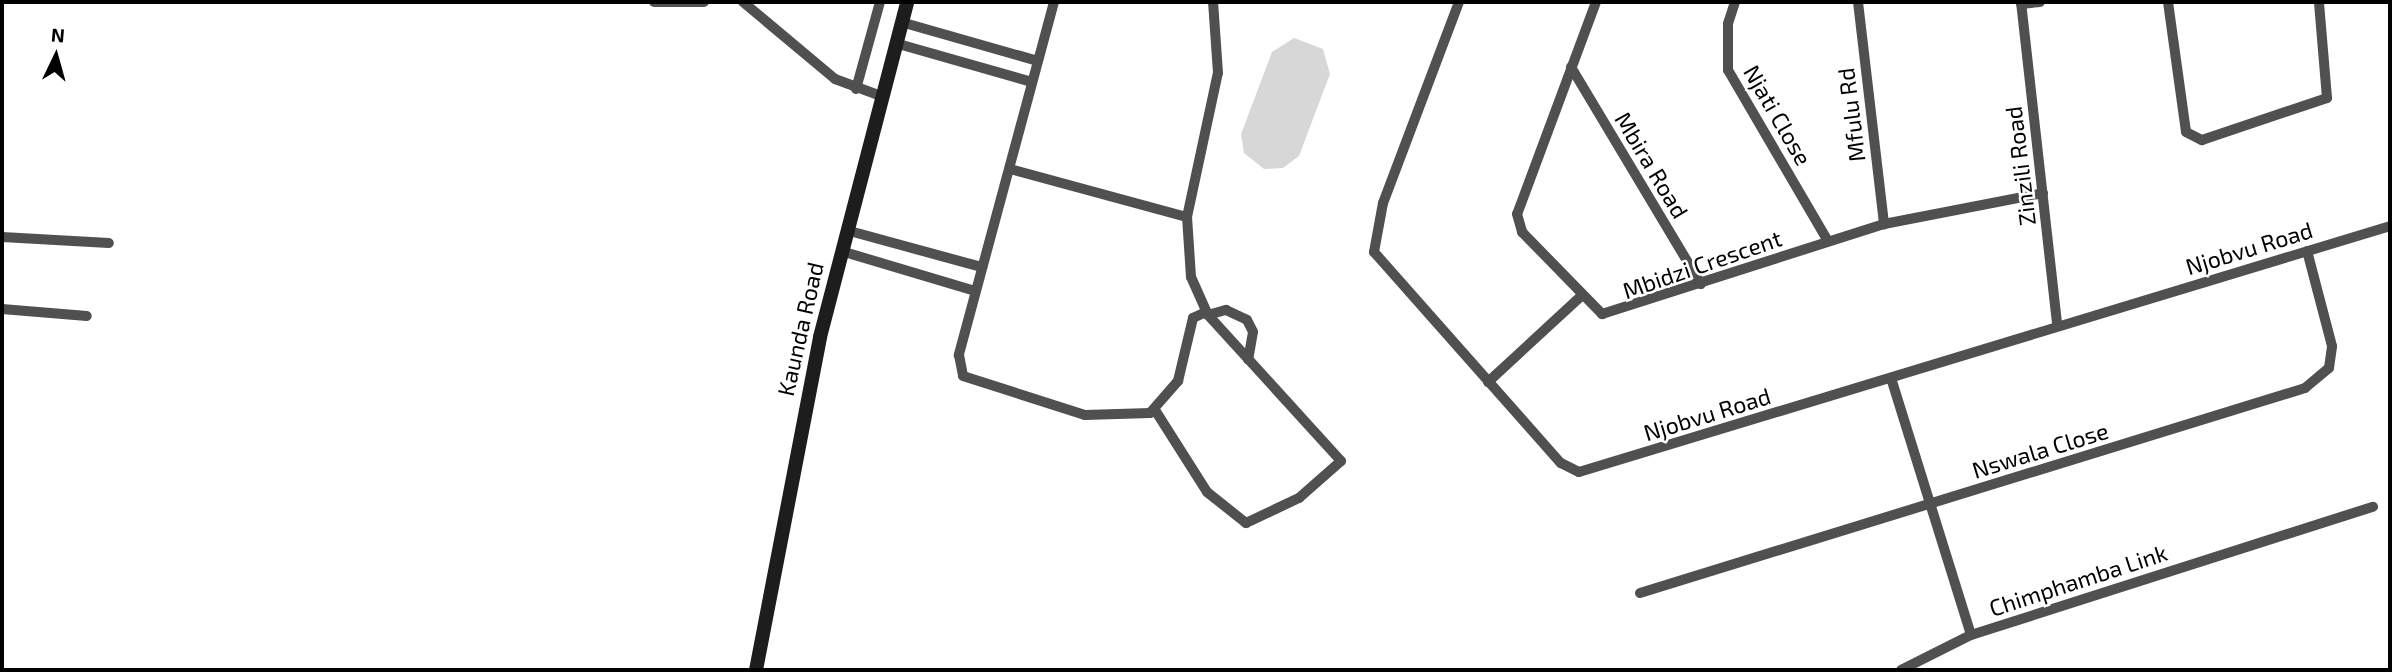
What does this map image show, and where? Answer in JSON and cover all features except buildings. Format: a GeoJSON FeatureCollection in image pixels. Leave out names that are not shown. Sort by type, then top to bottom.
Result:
{"type":"FeatureCollection","features":[{"type":"Feature","properties":{"kind":"main road","name":"Kaunda Road"},"geometry":{"type":"LineString","coordinates":[[756,670],[841,251],[907,2]]}},
{"type":"Feature","properties":{"kind":"street"},"geometry":{"type":"LineString","coordinates":[[654,2],[704,2]]}},
{"type":"Feature","properties":{"kind":"street"},"geometry":{"type":"LineString","coordinates":[[743,2],[835,79],[856,89],[881,96]]}},
{"type":"Feature","properties":{"kind":"street"},"geometry":{"type":"LineString","coordinates":[[856,89],[880,2]]}},
{"type":"Feature","properties":{"kind":"street"},"geometry":{"type":"LineString","coordinates":[[1054,2],[959,355],[966,380],[1096,417],[1155,410],[1178,381],[1193,318],[1226,310],[1247,320],[1253,332],[1248,360]]}},
{"type":"Feature","properties":{"kind":"street"},"geometry":{"type":"LineString","coordinates":[[1155,410],[1207,492],[1241,522],[1261,521],[1341,461],[1207,314],[1188,262],[1187,217],[1216,101],[1213,2]]}},
{"type":"Feature","properties":{"kind":"street","name":"Njobvu Road"},"geometry":{"type":"LineString","coordinates":[[1460,2],[1372,246],[1384,270],[1561,463],[1579,472],[2056,325],[2390,226]]}},
{"type":"Feature","properties":{"kind":"street","name":"Mbidzi Crescent"},"geometry":{"type":"LineString","coordinates":[[1596,2],[1517,214],[1522,232],[1580,297],[1602,314],[1615,314],[1884,224],[2043,192]]}},
{"type":"Feature","properties":{"kind":"street","name":"Njati Close"},"geometry":{"type":"LineString","coordinates":[[1735,2],[1728,24],[1728,70],[1828,241]]}},
{"type":"Feature","properties":{"kind":"street","name":"Mfulu Rd"},"geometry":{"type":"LineString","coordinates":[[1858,2],[1884,224]]}},
{"type":"Feature","properties":{"kind":"street"},"geometry":{"type":"LineString","coordinates":[[2021,3],[2039,2]]}},
{"type":"Feature","properties":{"kind":"street"},"geometry":{"type":"LineString","coordinates":[[2168,2],[2186,132],[2202,140],[2326,98],[2319,2]]}},
{"type":"Feature","properties":{"kind":"street","name":"Zinzili Road"},"geometry":{"type":"LineString","coordinates":[[2021,3],[2056,325]]}},
{"type":"Feature","properties":{"kind":"street"},"geometry":{"type":"LineString","coordinates":[[901,22],[1038,61]]}},
{"type":"Feature","properties":{"kind":"street"},"geometry":{"type":"LineString","coordinates":[[895,43],[1032,82]]}},
{"type":"Feature","properties":{"kind":"street","name":"Mbira Road"},"geometry":{"type":"LineString","coordinates":[[1570,66],[1701,284]]}},
{"type":"Feature","properties":{"kind":"street"},"geometry":{"type":"LineString","coordinates":[[1010,169],[1187,217]]}},
{"type":"Feature","properties":{"kind":"street"},"geometry":{"type":"LineString","coordinates":[[846,230],[981,267]]}},
{"type":"Feature","properties":{"kind":"street"},"geometry":{"type":"LineString","coordinates":[[2,237],[109,243]]}},
{"type":"Feature","properties":{"kind":"street"},"geometry":{"type":"LineString","coordinates":[[841,251],[975,291]]}},
{"type":"Feature","properties":{"kind":"street","name":"Nswala Close"},"geometry":{"type":"LineString","coordinates":[[1640,593],[2315,383],[2329,368],[2332,346],[2307,251]]}},
{"type":"Feature","properties":{"kind":"street"},"geometry":{"type":"LineString","coordinates":[[1488,382],[1580,297]]}},
{"type":"Feature","properties":{"kind":"street"},"geometry":{"type":"LineString","coordinates":[[2,309],[87,316]]}},
{"type":"Feature","properties":{"kind":"street","name":"Chimphamba Link"},"geometry":{"type":"LineString","coordinates":[[1891,378],[1970,635],[2373,507]]}},
{"type":"Feature","properties":{"kind":"street"},"geometry":{"type":"LineString","coordinates":[[1901,670],[1970,635]]}},
{"type":"Feature","properties":{"kind":"shaded area"},"geometry":{"type":"Polygon","coordinates":[[[1294,38],[1323,49],[1330,74],[1299,156],[1283,168],[1264,169],[1244,153],[1241,134],[1272,52],[1294,38]]]}}]}
